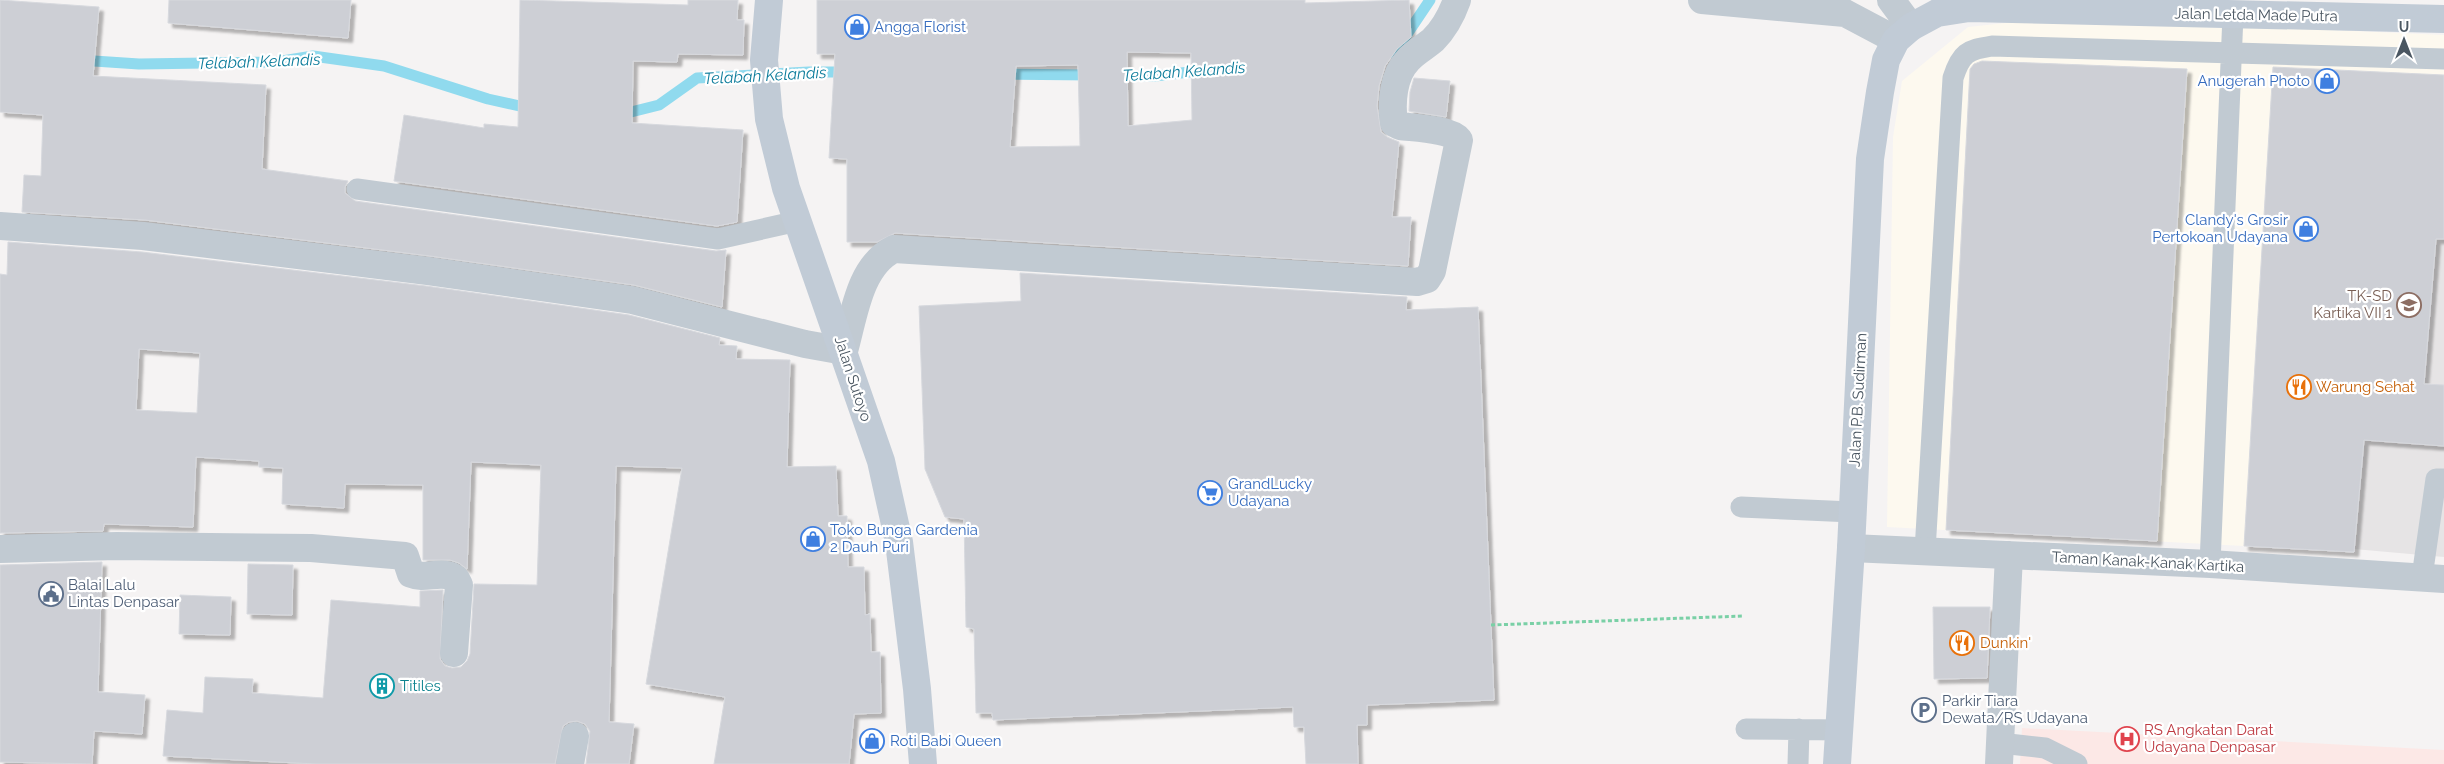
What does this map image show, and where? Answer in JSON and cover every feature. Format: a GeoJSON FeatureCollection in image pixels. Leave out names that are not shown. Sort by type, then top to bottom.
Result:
{"type":"FeatureCollection","features":[{"type":"Feature","properties":{"kind":"main road","name":"Jalan Sutoyo"},"geometry":{"type":"LineString","coordinates":[[769,0],[764,60],[766,105],[776,152],[881,461],[899,542],[917,689],[923,764]]}},
{"type":"Feature","properties":{"kind":"main road","name":"Jalan Letda Made Putra"},"geometry":{"type":"LineString","coordinates":[[1904,33],[1937,13],[1968,8],[2444,19]]}},
{"type":"Feature","properties":{"kind":"main road","name":"Jalan P.B. Sudirman"},"geometry":{"type":"LineString","coordinates":[[1837,764],[1851,548],[1870,159],[1886,60],[1904,33]]}},
{"type":"Feature","properties":{"kind":"street"},"geometry":{"type":"LineString","coordinates":[[0,226],[162,238],[420,270],[622,299],[705,317],[805,344],[844,351],[869,270],[882,255],[894,249],[1417,282],[1427,279],[1432,271],[1458,140],[1455,136],[1447,133],[1400,126],[1394,123],[1394,91],[1400,71],[1408,60],[1434,39],[1445,26],[1458,0]]}},
{"type":"Feature","properties":{"kind":"street"},"geometry":{"type":"LineString","coordinates":[[1702,0],[1845,13],[1904,33]]}},
{"type":"Feature","properties":{"kind":"street"},"geometry":{"type":"LineString","coordinates":[[1891,0],[1904,33]]}},
{"type":"Feature","properties":{"kind":"street"},"geometry":{"type":"LineString","coordinates":[[0,549],[118,546],[311,548],[405,556],[411,574],[418,576],[446,575],[456,579],[459,585],[454,653]]}},
{"type":"Feature","properties":{"kind":"street","name":"Taman Kanak-Kanak Kartika"},"geometry":{"type":"LineString","coordinates":[[1851,548],[2210,564],[2433,578]]}},
{"type":"Feature","properties":{"kind":"street"},"geometry":{"type":"LineString","coordinates":[[1999,753],[2009,555]]}},
{"type":"Feature","properties":{"kind":"street"},"geometry":{"type":"LineString","coordinates":[[570,764],[575,736]]}},
{"type":"Feature","properties":{"kind":"lane"},"geometry":{"type":"LineString","coordinates":[[2210,564],[2233,15]]}},
{"type":"Feature","properties":{"kind":"lane"},"geometry":{"type":"LineString","coordinates":[[1925,551],[1952,78],[1958,62],[1970,50],[1992,46],[2444,58]]}},
{"type":"Feature","properties":{"kind":"lane"},"geometry":{"type":"LineString","coordinates":[[358,189],[718,239],[798,220]]}},
{"type":"Feature","properties":{"kind":"lane"},"geometry":{"type":"LineString","coordinates":[[2433,578],[2436,479],[2444,480]]}},
{"type":"Feature","properties":{"kind":"lane"},"geometry":{"type":"LineString","coordinates":[[1741,507],[1852,512]]}},
{"type":"Feature","properties":{"kind":"lane"},"geometry":{"type":"LineString","coordinates":[[1746,729],[1839,730]]}},
{"type":"Feature","properties":{"kind":"lane"},"geometry":{"type":"LineString","coordinates":[[1798,764],[1799,729]]}},
{"type":"Feature","properties":{"kind":"lane"},"geometry":{"type":"LineString","coordinates":[[1999,753],[2045,748],[2077,764]]}},
{"type":"Feature","properties":{"kind":"path"},"geometry":{"type":"LineString","coordinates":[[1491,625],[1743,616]]}},
{"type":"Feature","properties":{"kind":"shaded area"},"geometry":{"type":"Polygon","coordinates":[[[2054,18],[2444,35],[2444,170],[2384,166],[2354,549],[2244,546],[1887,527],[1893,137],[1902,81],[1968,27],[2054,18]]]}},
{"type":"Feature","properties":{"kind":"shaded area","name":"TK-SD Kartika VII 1"},"geometry":{"type":"Polygon","coordinates":[[[2444,170],[2444,557],[2354,549],[2364,440],[2444,170]]]}},
{"type":"Feature","properties":{"kind":"shaded area","name":"RS Angkatan Darat Udayana Denpasar"},"geometry":{"type":"Polygon","coordinates":[[[2022,728],[2444,750],[2444,764],[2020,764],[2022,728]]]}},
{"type":"Feature","properties":{"kind":"building"},"geometry":{"type":"Polygon","coordinates":[[[0,0],[99,7],[93,76],[266,85],[262,169],[348,181],[345,193],[355,201],[716,251],[726,250],[722,307],[634,285],[430,256],[145,220],[22,212],[24,175],[41,176],[43,115],[0,112],[0,0]]]}},
{"type":"Feature","properties":{"kind":"building"},"geometry":{"type":"Polygon","coordinates":[[[169,0],[351,0],[348,38],[168,23],[169,0]]]}},
{"type":"Feature","properties":{"kind":"building"},"geometry":{"type":"Polygon","coordinates":[[[520,0],[688,5],[688,0],[738,0],[737,20],[744,20],[743,55],[678,54],[677,62],[633,61],[632,123],[743,130],[737,222],[717,226],[394,181],[404,115],[484,128],[484,124],[518,127],[520,0]]]}},
{"type":"Feature","properties":{"kind":"building"},"geometry":{"type":"Polygon","coordinates":[[[817,0],[1305,0],[1305,3],[1409,0],[1411,37],[1397,49],[1385,66],[1379,86],[1377,106],[1381,132],[1399,142],[1392,217],[1411,217],[1408,266],[895,233],[877,242],[847,242],[847,159],[829,158],[835,54],[817,54],[817,0]],[[1127,52],[1128,126],[1192,120],[1191,53],[1127,52]],[[1078,65],[1016,66],[1010,147],[1080,146],[1078,65]]]}},
{"type":"Feature","properties":{"kind":"building"},"geometry":{"type":"Polygon","coordinates":[[[1982,61],[2187,69],[2157,541],[1946,530],[1970,69],[1974,64],[1982,61]]]}},
{"type":"Feature","properties":{"kind":"building"},"geometry":{"type":"Polygon","coordinates":[[[2273,67],[2444,75],[2444,239],[2436,239],[2424,384],[2444,385],[2444,446],[2364,440],[2354,552],[2244,546],[2273,67]]]}},
{"type":"Feature","properties":{"kind":"building"},"geometry":{"type":"Polygon","coordinates":[[[1414,78],[1450,81],[1446,117],[1409,111],[1410,92],[1414,78]]]}},
{"type":"Feature","properties":{"kind":"building"},"geometry":{"type":"Polygon","coordinates":[[[8,242],[142,252],[426,286],[629,315],[720,338],[719,345],[737,346],[736,359],[790,360],[787,467],[836,466],[838,516],[847,516],[848,567],[864,567],[865,615],[870,614],[871,652],[880,652],[881,713],[854,714],[849,764],[714,764],[725,697],[646,684],[682,468],[616,466],[609,722],[634,724],[629,764],[586,764],[590,731],[585,724],[577,721],[569,722],[563,726],[555,764],[316,764],[163,756],[167,710],[203,713],[205,677],[253,679],[252,693],[323,698],[331,600],[420,607],[420,591],[443,590],[440,659],[445,666],[452,668],[461,667],[467,661],[470,654],[474,584],[537,585],[541,465],[471,462],[467,569],[459,563],[450,560],[423,560],[423,485],[345,484],[344,508],[282,504],[283,468],[259,467],[259,461],[196,457],[193,527],[104,524],[103,531],[0,533],[0,274],[7,275],[8,242]],[[139,349],[136,410],[197,413],[200,353],[139,349]]]}},
{"type":"Feature","properties":{"kind":"building","name":"GrandLucky Udayana"},"geometry":{"type":"Polygon","coordinates":[[[1020,273],[1407,297],[1406,310],[1478,307],[1494,700],[1367,705],[1367,725],[1357,725],[1358,764],[1306,764],[1304,727],[1294,727],[1293,707],[993,720],[992,713],[976,713],[974,629],[966,627],[964,519],[945,517],[925,469],[919,306],[1021,301],[1020,273]]]}},
{"type":"Feature","properties":{"kind":"building"},"geometry":{"type":"Polygon","coordinates":[[[102,562],[98,692],[145,695],[142,734],[94,731],[92,764],[0,762],[0,565],[102,562]]]}},
{"type":"Feature","properties":{"kind":"building"},"geometry":{"type":"Polygon","coordinates":[[[248,564],[293,565],[292,615],[247,614],[248,564]]]}},
{"type":"Feature","properties":{"kind":"building"},"geometry":{"type":"Polygon","coordinates":[[[180,595],[231,597],[230,635],[179,634],[180,595]]]}},
{"type":"Feature","properties":{"kind":"building","name":"Dunkin'"},"geometry":{"type":"Polygon","coordinates":[[[1933,607],[1990,607],[1987,678],[1934,679],[1933,607]]]}},
{"type":"Feature","properties":{"kind":"waterway","name":"Telabah Kelandis"},"geometry":{"type":"LineString","coordinates":[[1380,53],[1395,52],[1430,0]]}},
{"type":"Feature","properties":{"kind":"waterway","name":"Telabah Kelandis"},"geometry":{"type":"LineString","coordinates":[[79,60],[139,64],[276,62],[313,56],[384,66],[488,99],[533,109]]}},
{"type":"Feature","properties":{"kind":"waterway","name":"Telabah Kelandis"},"geometry":{"type":"LineString","coordinates":[[1113,75],[1155,76],[1207,70]]}},
{"type":"Feature","properties":{"kind":"waterway","name":"Telabah Kelandis"},"geometry":{"type":"LineString","coordinates":[[619,115],[659,105],[697,78],[809,72],[847,72]]}},
{"type":"Feature","properties":{"kind":"waterway","name":"Telabah Kelandis"},"geometry":{"type":"LineString","coordinates":[[1001,74],[1092,75]]}},
{"type":"Feature","properties":{"kind":"place","name":"Angga Florist"},"geometry":{"type":"Point","coordinates":[857,27]}},
{"type":"Feature","properties":{"kind":"place","name":"Anugerah Photo"},"geometry":{"type":"Point","coordinates":[2327,81]}},
{"type":"Feature","properties":{"kind":"place","name":"Clandy's Grosir Pertokoan Udayana"},"geometry":{"type":"Point","coordinates":[2306,229]}},
{"type":"Feature","properties":{"kind":"place","name":"TK-SD Kartika VII 1"},"geometry":{"type":"Point","coordinates":[2409,305]}},
{"type":"Feature","properties":{"kind":"place","name":"Warung Sehat"},"geometry":{"type":"Point","coordinates":[2299,387]}},
{"type":"Feature","properties":{"kind":"place","name":"GrandLucky Udayana"},"geometry":{"type":"Point","coordinates":[1210,493]}},
{"type":"Feature","properties":{"kind":"place","name":"Toko Bunga Gardenia 2 Dauh Puri"},"geometry":{"type":"Point","coordinates":[813,539]}},
{"type":"Feature","properties":{"kind":"place","name":"Balai Lalu Lintas Denpasar"},"geometry":{"type":"Point","coordinates":[51,594]}},
{"type":"Feature","properties":{"kind":"place","name":"Dunkin'"},"geometry":{"type":"Point","coordinates":[1962,643]}},
{"type":"Feature","properties":{"kind":"place","name":"Titiles"},"geometry":{"type":"Point","coordinates":[382,686]}},
{"type":"Feature","properties":{"kind":"place","name":"Parkir Tiara Dewata/RS Udayana"},"geometry":{"type":"Point","coordinates":[1924,710]}},
{"type":"Feature","properties":{"kind":"place","name":"RS Angkatan Darat Udayana Denpasar"},"geometry":{"type":"Point","coordinates":[2127,739]}},
{"type":"Feature","properties":{"kind":"place","name":"Roti Babi Queen"},"geometry":{"type":"Point","coordinates":[872,741]}}]}
